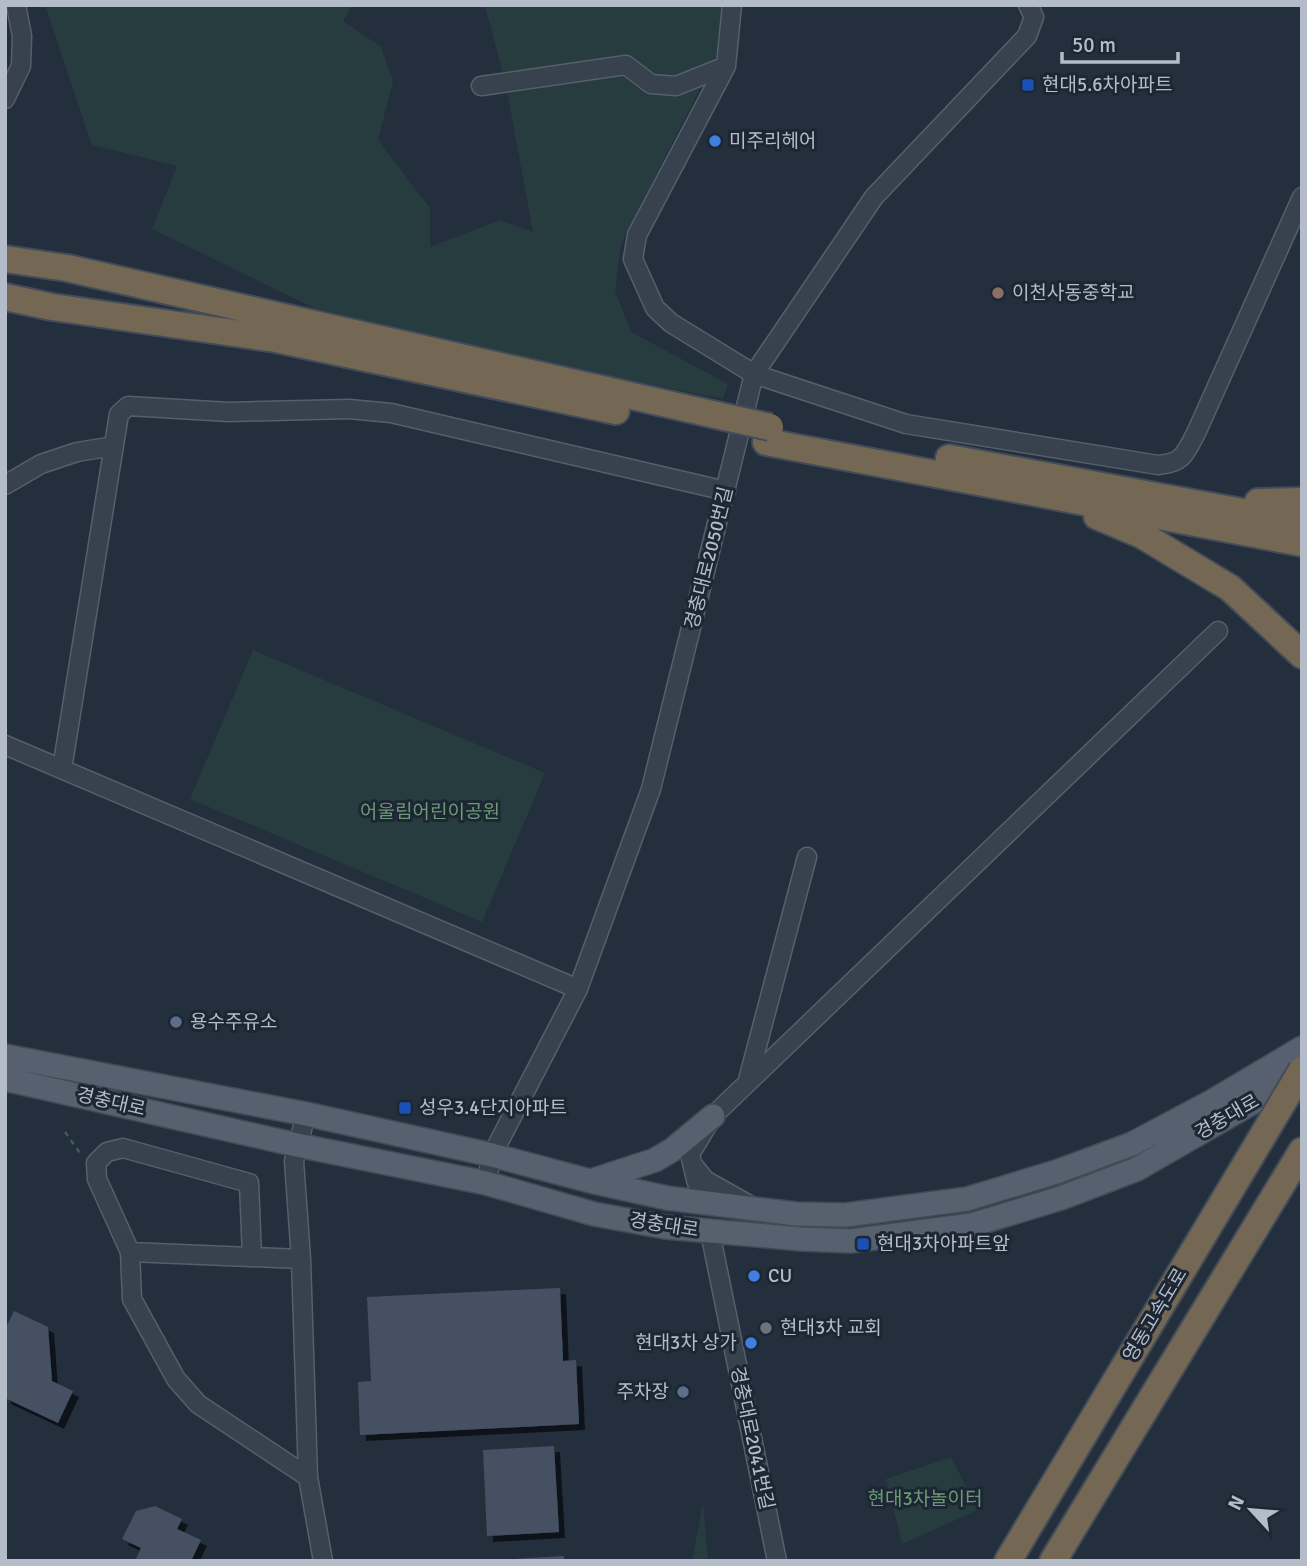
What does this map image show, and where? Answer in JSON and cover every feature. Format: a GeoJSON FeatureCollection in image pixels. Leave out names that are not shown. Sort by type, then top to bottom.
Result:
{"type":"FeatureCollection","features":[{"type":"Feature","properties":{"kind":"highway"},"geometry":{"type":"LineString","coordinates":[[5,259],[67,268],[714,424]]}},
{"type":"Feature","properties":{"kind":"highway"},"geometry":{"type":"LineString","coordinates":[[5,297],[52,307],[276,339],[768,434],[1141,492],[1302,523]]}},
{"type":"Feature","properties":{"kind":"highway"},"geometry":{"type":"LineString","coordinates":[[768,434],[1036,493],[1302,543]]}},
{"type":"Feature","properties":{"kind":"highway"},"geometry":{"type":"LineString","coordinates":[[1141,492],[1239,501],[1302,501]]}},
{"type":"Feature","properties":{"kind":"highway"},"geometry":{"type":"LineString","coordinates":[[1036,493],[1142,535],[1190,562],[1230,588],[1302,655]]}},
{"type":"Feature","properties":{"kind":"highway"},"geometry":{"type":"LineString","coordinates":[[1278,1110],[1302,1056]]}},
{"type":"Feature","properties":{"kind":"highway","name":"영동고속도로"},"geometry":{"type":"LineString","coordinates":[[1008,1561],[1302,1072]]}},
{"type":"Feature","properties":{"kind":"highway","name":"영동고속도로"},"geometry":{"type":"LineString","coordinates":[[1053,1561],[1302,1151]]}},
{"type":"Feature","properties":{"kind":"main road","name":"경충대로"},"geometry":{"type":"LineString","coordinates":[[5,1056],[306,1114],[492,1155],[590,1181],[705,1204],[846,1215],[967,1199],[1056,1172],[1132,1143],[1213,1101],[1302,1048]]}},
{"type":"Feature","properties":{"kind":"main road","name":"경충대로"},"geometry":{"type":"LineString","coordinates":[[5,1079],[297,1145],[486,1183],[594,1214],[710,1232],[851,1241],[972,1225],[1061,1198],[1137,1169],[1302,1072]]}},
{"type":"Feature","properties":{"kind":"main road"},"geometry":{"type":"LineString","coordinates":[[590,1181],[655,1160],[672,1150],[713,1115]]}},
{"type":"Feature","properties":{"kind":"main road"},"geometry":{"type":"LineString","coordinates":[[705,1204],[710,1232]]}},
{"type":"Feature","properties":{"kind":"street"},"geometry":{"type":"LineString","coordinates":[[5,99],[21,66],[22,36],[16,5]]}},
{"type":"Feature","properties":{"kind":"street"},"geometry":{"type":"LineString","coordinates":[[732,5],[726,66],[637,235],[633,259],[655,308],[671,323],[754,374],[906,424],[1158,465],[1173,464],[1185,455],[1196,433],[1302,197]]}},
{"type":"Feature","properties":{"kind":"street"},"geometry":{"type":"LineString","coordinates":[[754,374],[874,197],[1027,36],[1034,17],[1028,5]]}},
{"type":"Feature","properties":{"kind":"street"},"geometry":{"type":"LineString","coordinates":[[481,86],[625,65],[652,84],[676,86],[726,66]]}},
{"type":"Feature","properties":{"kind":"street","name":"경충대로2050번길"},"geometry":{"type":"LineString","coordinates":[[486,1183],[492,1155],[578,989],[651,789],[754,374]]}},
{"type":"Feature","properties":{"kind":"street"},"geometry":{"type":"LineString","coordinates":[[62,769],[119,414],[128,406],[229,412],[349,409],[391,413],[726,491]]}},
{"type":"Feature","properties":{"kind":"street"},"geometry":{"type":"LineString","coordinates":[[5,485],[41,464],[77,452],[114,446]]}},
{"type":"Feature","properties":{"kind":"street"},"geometry":{"type":"LineString","coordinates":[[705,1204],[690,1154],[713,1115],[1218,631]]}},
{"type":"Feature","properties":{"kind":"street"},"geometry":{"type":"LineString","coordinates":[[5,745],[578,989]]}},
{"type":"Feature","properties":{"kind":"street"},"geometry":{"type":"LineString","coordinates":[[748,1080],[807,857]]}},
{"type":"Feature","properties":{"kind":"street"},"geometry":{"type":"LineString","coordinates":[[306,1114],[294,1161],[301,1259],[308,1477],[323,1561]]}},
{"type":"Feature","properties":{"kind":"street"},"geometry":{"type":"LineString","coordinates":[[252,1257],[249,1183],[123,1148],[107,1152],[96,1163],[97,1179],[130,1252],[132,1299],[176,1380],[198,1404],[308,1477]]}},
{"type":"Feature","properties":{"kind":"street"},"geometry":{"type":"LineString","coordinates":[[692,1164],[705,1180],[756,1209]]}},
{"type":"Feature","properties":{"kind":"street","name":"경충대로2041번길"},"geometry":{"type":"LineString","coordinates":[[710,1232],[777,1561]]}},
{"type":"Feature","properties":{"kind":"street"},"geometry":{"type":"LineString","coordinates":[[130,1252],[301,1259]]}},
{"type":"Feature","properties":{"kind":"green space"},"geometry":{"type":"Polygon","coordinates":[[[45,5],[352,5],[343,21],[381,47],[393,81],[378,140],[430,208],[430,247],[500,220],[533,232],[507,91],[485,5],[728,5],[717,55],[621,244],[615,291],[631,332],[728,384],[723,399],[519,358],[314,308],[152,229],[177,166],[92,145],[45,5]]]}},
{"type":"Feature","properties":{"kind":"green space","name":"어울림어린이공원"},"geometry":{"type":"Polygon","coordinates":[[[253,650],[545,773],[482,922],[190,799],[253,650]]]}},
{"type":"Feature","properties":{"kind":"green space","name":"현대3차놀이터"},"geometry":{"type":"Polygon","coordinates":[[[951,1457],[978,1510],[902,1544],[886,1479],[951,1457]]]}},
{"type":"Feature","properties":{"kind":"green space"},"geometry":{"type":"Polygon","coordinates":[[[703,1503],[708,1561],[692,1561],[703,1503]]]}},
{"type":"Feature","properties":{"kind":"building"},"geometry":{"type":"Polygon","coordinates":[[[560,1288],[563,1361],[576,1360],[579,1424],[360,1435],[358,1382],[371,1381],[367,1297],[560,1288]]]}},
{"type":"Feature","properties":{"kind":"building"},"geometry":{"type":"Polygon","coordinates":[[[14,1311],[48,1327],[52,1381],[73,1391],[58,1423],[5,1398],[5,1330],[14,1311]]]}},
{"type":"Feature","properties":{"kind":"building"},"geometry":{"type":"Polygon","coordinates":[[[554,1446],[559,1532],[487,1536],[483,1450],[554,1446]]]}},
{"type":"Feature","properties":{"kind":"building"},"geometry":{"type":"Polygon","coordinates":[[[155,1506],[182,1519],[177,1529],[201,1540],[191,1561],[135,1561],[141,1548],[122,1539],[136,1511],[155,1506]]]}},
{"type":"Feature","properties":{"kind":"building"},"geometry":{"type":"Polygon","coordinates":[[[564,1556],[564,1561],[514,1561],[514,1559],[564,1556]]]}},
{"type":"Feature","properties":{"kind":"place","name":"현대5.6차아파트"},"geometry":{"type":"Point","coordinates":[1028,85]}},
{"type":"Feature","properties":{"kind":"place","name":"미주리헤어"},"geometry":{"type":"Point","coordinates":[715,141]}},
{"type":"Feature","properties":{"kind":"place","name":"이천사동중학교"},"geometry":{"type":"Point","coordinates":[998,293]}},
{"type":"Feature","properties":{"kind":"place","name":"용수주유소"},"geometry":{"type":"Point","coordinates":[176,1022]}},
{"type":"Feature","properties":{"kind":"place","name":"성우3.4단지아파트"},"geometry":{"type":"Point","coordinates":[405,1108]}},
{"type":"Feature","properties":{"kind":"place","name":"현대3차아파트앞"},"geometry":{"type":"Point","coordinates":[863,1244]}},
{"type":"Feature","properties":{"kind":"place","name":"CU"},"geometry":{"type":"Point","coordinates":[754,1276]}},
{"type":"Feature","properties":{"kind":"place","name":"현대3차 교회"},"geometry":{"type":"Point","coordinates":[766,1328]}},
{"type":"Feature","properties":{"kind":"place","name":"현대3차 상가"},"geometry":{"type":"Point","coordinates":[751,1343]}},
{"type":"Feature","properties":{"kind":"place","name":"주차장"},"geometry":{"type":"Point","coordinates":[683,1392]}}]}
